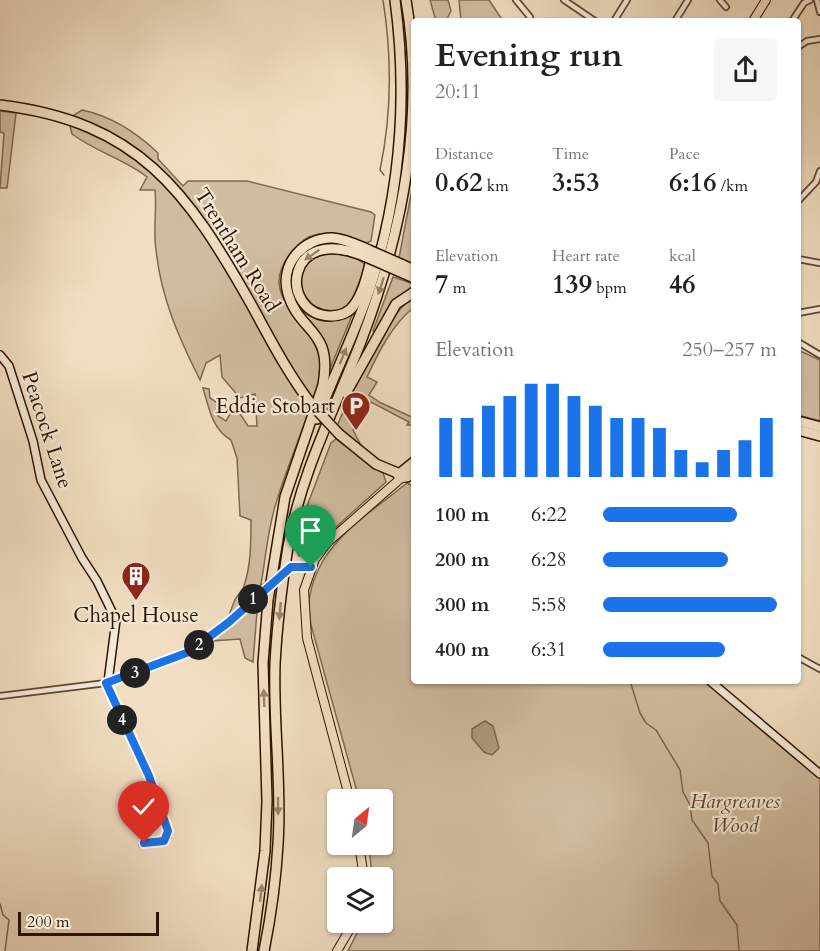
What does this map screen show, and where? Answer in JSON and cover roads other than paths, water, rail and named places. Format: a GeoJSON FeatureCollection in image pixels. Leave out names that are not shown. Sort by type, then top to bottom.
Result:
{"type":"FeatureCollection","features":[{"type":"Feature","properties":{"kind":"highway"},"geometry":{"type":"LineString","coordinates":[[368,253],[338,247],[313,252],[303,262],[297,274],[296,285],[299,297],[316,312],[336,316],[350,309],[361,291],[383,216],[393,151],[397,82],[395,0]]}},
{"type":"Feature","properties":{"kind":"highway"},"geometry":{"type":"LineString","coordinates":[[276,550],[293,484],[370,287],[392,204],[398,162],[402,97],[402,52],[395,0]]}},
{"type":"Feature","properties":{"kind":"highway"},"geometry":{"type":"LineString","coordinates":[[409,0],[413,18]]}},
{"type":"Feature","properties":{"kind":"highway"},"geometry":{"type":"LineString","coordinates":[[409,0],[411,36]]}},
{"type":"Feature","properties":{"kind":"highway","name":"Trentham Road"},"geometry":{"type":"LineString","coordinates":[[0,105],[56,117],[107,135],[141,156],[169,181],[214,242],[281,360],[312,405],[339,434],[376,464],[410,472]]}},
{"type":"Feature","properties":{"kind":"highway"},"geometry":{"type":"LineString","coordinates":[[264,951],[278,843],[275,663],[283,581],[296,512],[315,455],[380,290],[394,245],[409,160],[411,130]]}},
{"type":"Feature","properties":{"kind":"highway"},"geometry":{"type":"LineString","coordinates":[[252,951],[265,850],[267,801],[263,663],[268,600],[285,497],[323,385],[326,367],[319,338],[288,293],[286,282],[290,263],[302,247],[322,239],[341,240],[400,268],[411,276]]}},
{"type":"Feature","properties":{"kind":"highway"},"geometry":{"type":"LineString","coordinates":[[400,268],[411,270]]}},
{"type":"Feature","properties":{"kind":"highway"},"geometry":{"type":"LineString","coordinates":[[296,512],[354,376],[396,304],[411,294]]}},
{"type":"Feature","properties":{"kind":"highway"},"geometry":{"type":"LineString","coordinates":[[801,422],[820,427]]}},
{"type":"Feature","properties":{"kind":"highway"},"geometry":{"type":"LineString","coordinates":[[801,431],[820,436]]}},
{"type":"Feature","properties":{"kind":"main road"},"geometry":{"type":"LineString","coordinates":[[755,18],[766,0]]}},
{"type":"Feature","properties":{"kind":"main road"},"geometry":{"type":"LineString","coordinates":[[347,789],[305,631],[304,590],[311,567],[328,542],[378,498],[382,489],[410,472]]}},
{"type":"Feature","properties":{"kind":"main road"},"geometry":{"type":"LineString","coordinates":[[337,951],[348,933]]}},
{"type":"Feature","properties":{"kind":"street"},"geometry":{"type":"LineString","coordinates":[[516,0],[531,17]]}},
{"type":"Feature","properties":{"kind":"street"},"geometry":{"type":"LineString","coordinates":[[564,0],[591,18]]}},
{"type":"Feature","properties":{"kind":"street"},"geometry":{"type":"LineString","coordinates":[[616,18],[627,0]]}},
{"type":"Feature","properties":{"kind":"street"},"geometry":{"type":"LineString","coordinates":[[677,18],[688,0]]}},
{"type":"Feature","properties":{"kind":"street"},"geometry":{"type":"LineString","coordinates":[[794,18],[804,3],[810,0]]}},
{"type":"Feature","properties":{"kind":"street"},"geometry":{"type":"LineString","coordinates":[[817,0],[820,12]]}},
{"type":"Feature","properties":{"kind":"street"},"geometry":{"type":"LineString","coordinates":[[722,1],[726,8]]}},
{"type":"Feature","properties":{"kind":"street"},"geometry":{"type":"LineString","coordinates":[[801,45],[807,41],[820,39]]}},
{"type":"Feature","properties":{"kind":"street"},"geometry":{"type":"LineString","coordinates":[[801,198],[816,182],[820,171]]}},
{"type":"Feature","properties":{"kind":"street"},"geometry":{"type":"LineString","coordinates":[[801,260],[820,263]]}},
{"type":"Feature","properties":{"kind":"street"},"geometry":{"type":"LineString","coordinates":[[801,312],[819,307]]}},
{"type":"Feature","properties":{"kind":"street"},"geometry":{"type":"LineString","coordinates":[[801,344],[820,355]]}},
{"type":"Feature","properties":{"kind":"street","name":"Peacock Lane"},"geometry":{"type":"LineString","coordinates":[[0,354],[9,366],[33,441],[41,480],[116,620],[107,683]]}},
{"type":"Feature","properties":{"kind":"street"},"geometry":{"type":"LineString","coordinates":[[0,696],[107,683],[189,652],[229,622],[292,566],[311,567]]}},
{"type":"Feature","properties":{"kind":"street"},"geometry":{"type":"LineString","coordinates":[[801,659],[818,668],[820,660]]}},
{"type":"Feature","properties":{"kind":"street"},"geometry":{"type":"LineString","coordinates":[[107,683],[149,776],[168,831],[164,841],[142,844]]}},
{"type":"Feature","properties":{"kind":"street"},"geometry":{"type":"LineString","coordinates":[[714,684],[820,774]]}},
{"type":"Feature","properties":{"kind":"waterway"},"geometry":{"type":"LineString","coordinates":[[383,0],[389,64],[389,106],[380,170],[384,175]]}},
{"type":"Feature","properties":{"kind":"waterway"},"geometry":{"type":"LineString","coordinates":[[631,684],[640,713],[646,723],[656,730],[680,770],[683,792],[690,805],[692,820],[708,843],[712,876],[718,884],[720,901],[737,925],[739,951]]}},
{"type":"Feature","properties":{"kind":"waterway"},"geometry":{"type":"LineString","coordinates":[[0,904],[3,915],[9,920],[5,951]]}},
{"type":"Feature","properties":{"kind":"place","name":"Eddie Stobart"},"geometry":{"type":"Point","coordinates":[356,432]}},
{"type":"Feature","properties":{"kind":"place","name":"Chapel House"},"geometry":{"type":"Point","coordinates":[136,602]}},
{"type":"Feature","properties":{"kind":"park label","name":"Hargreaves Wood"},"geometry":{"type":"Point","coordinates":[735,813]}}]}
